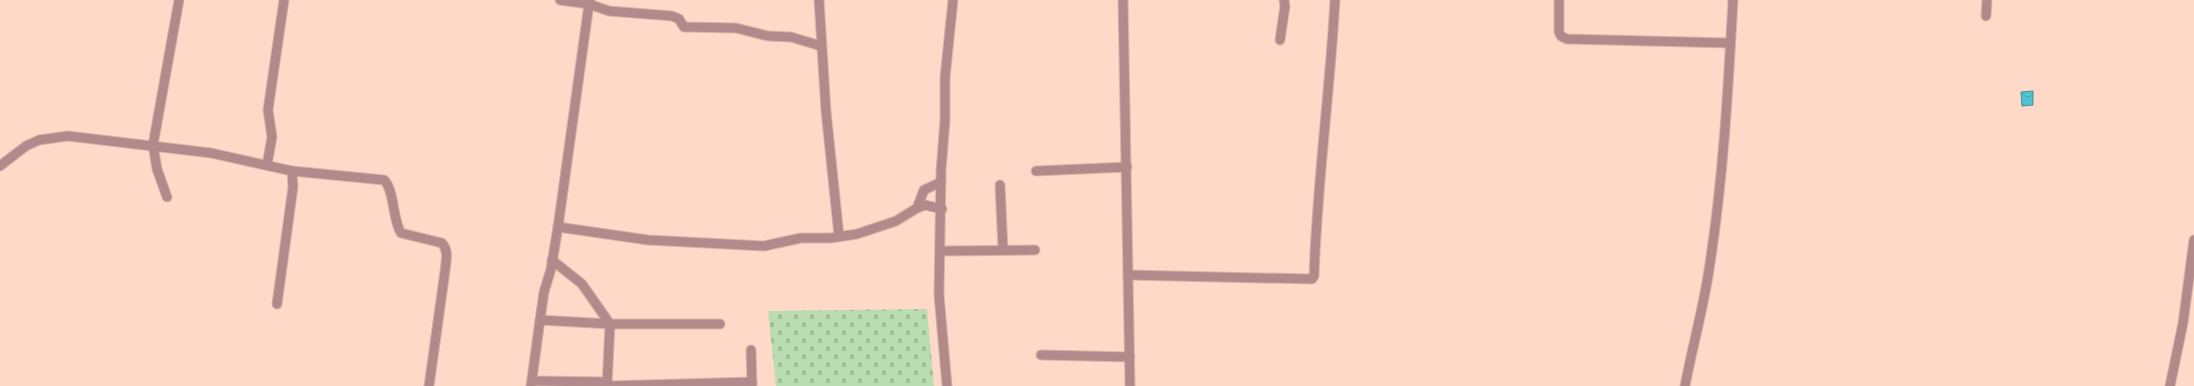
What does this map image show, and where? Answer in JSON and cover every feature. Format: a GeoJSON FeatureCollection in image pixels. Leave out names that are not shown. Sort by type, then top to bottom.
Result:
{"type":"FeatureCollection","features":[{"type":"Feature","properties":{"kind":"street"},"geometry":{"type":"LineString","coordinates":[[167,197],[157,169],[153,145],[179,0]]}},
{"type":"Feature","properties":{"kind":"street"},"geometry":{"type":"LineString","coordinates":[[267,165],[272,136],[268,110],[284,0]]}},
{"type":"Feature","properties":{"kind":"street"},"geometry":{"type":"LineString","coordinates":[[560,0],[590,2],[609,11],[672,16],[678,19],[684,26],[736,28],[768,36],[790,37],[821,46]]}},
{"type":"Feature","properties":{"kind":"street"},"geometry":{"type":"LineString","coordinates":[[819,0],[821,46],[835,213],[839,236]]}},
{"type":"Feature","properties":{"kind":"street"},"geometry":{"type":"LineString","coordinates":[[947,386],[939,295],[945,78],[953,0]]}},
{"type":"Feature","properties":{"kind":"street"},"geometry":{"type":"LineString","coordinates":[[1123,0],[1130,386]]}},
{"type":"Feature","properties":{"kind":"street"},"geometry":{"type":"LineString","coordinates":[[1280,40],[1285,6],[1284,0]]}},
{"type":"Feature","properties":{"kind":"street"},"geometry":{"type":"LineString","coordinates":[[1128,276],[1312,279],[1314,276],[1322,168],[1322,140],[1335,0]]}},
{"type":"Feature","properties":{"kind":"street"},"geometry":{"type":"LineString","coordinates":[[1559,0],[1559,32],[1562,36],[1567,38],[1730,43]]}},
{"type":"Feature","properties":{"kind":"street"},"geometry":{"type":"LineString","coordinates":[[1685,386],[1708,277],[1718,205],[1726,116],[1733,0]]}},
{"type":"Feature","properties":{"kind":"street"},"geometry":{"type":"LineString","coordinates":[[1986,16],[1987,0]]}},
{"type":"Feature","properties":{"kind":"street"},"geometry":{"type":"LineString","coordinates":[[590,2],[558,227],[544,292],[532,384],[752,384],[751,350]]}},
{"type":"Feature","properties":{"kind":"street"},"geometry":{"type":"LineString","coordinates":[[0,166],[26,146],[53,137],[83,136],[211,154],[292,171],[384,180],[389,188],[394,214],[401,233],[442,243],[445,246],[447,256],[429,386]]}},
{"type":"Feature","properties":{"kind":"street"},"geometry":{"type":"LineString","coordinates":[[1036,171],[1127,167]]}},
{"type":"Feature","properties":{"kind":"street"},"geometry":{"type":"LineString","coordinates":[[277,304],[294,187],[292,171]]}},
{"type":"Feature","properties":{"kind":"street"},"geometry":{"type":"LineString","coordinates":[[917,208],[924,190],[941,182]]}},
{"type":"Feature","properties":{"kind":"street"},"geometry":{"type":"LineString","coordinates":[[1000,185],[1003,250]]}},
{"type":"Feature","properties":{"kind":"street"},"geometry":{"type":"LineString","coordinates":[[558,227],[636,238],[764,246],[801,238],[857,234],[885,226],[917,208],[933,205],[942,208]]}},
{"type":"Feature","properties":{"kind":"street"},"geometry":{"type":"LineString","coordinates":[[2170,386],[2183,323],[2194,240]]}},
{"type":"Feature","properties":{"kind":"street"},"geometry":{"type":"LineString","coordinates":[[940,251],[1035,250]]}},
{"type":"Feature","properties":{"kind":"street"},"geometry":{"type":"LineString","coordinates":[[552,260],[582,284],[610,324],[608,385]]}},
{"type":"Feature","properties":{"kind":"street"},"geometry":{"type":"LineString","coordinates":[[540,320],[610,324],[720,324]]}},
{"type":"Feature","properties":{"kind":"street"},"geometry":{"type":"LineString","coordinates":[[1041,355],[1130,357]]}},
{"type":"Feature","properties":{"kind":"green space"},"geometry":{"type":"Polygon","coordinates":[[[927,309],[934,386],[776,386],[768,311],[927,309]]]}},
{"type":"Feature","properties":{"kind":"water"},"geometry":{"type":"Polygon","coordinates":[[[2033,91],[2033,105],[2022,106],[2021,92],[2033,91]]]}}]}
